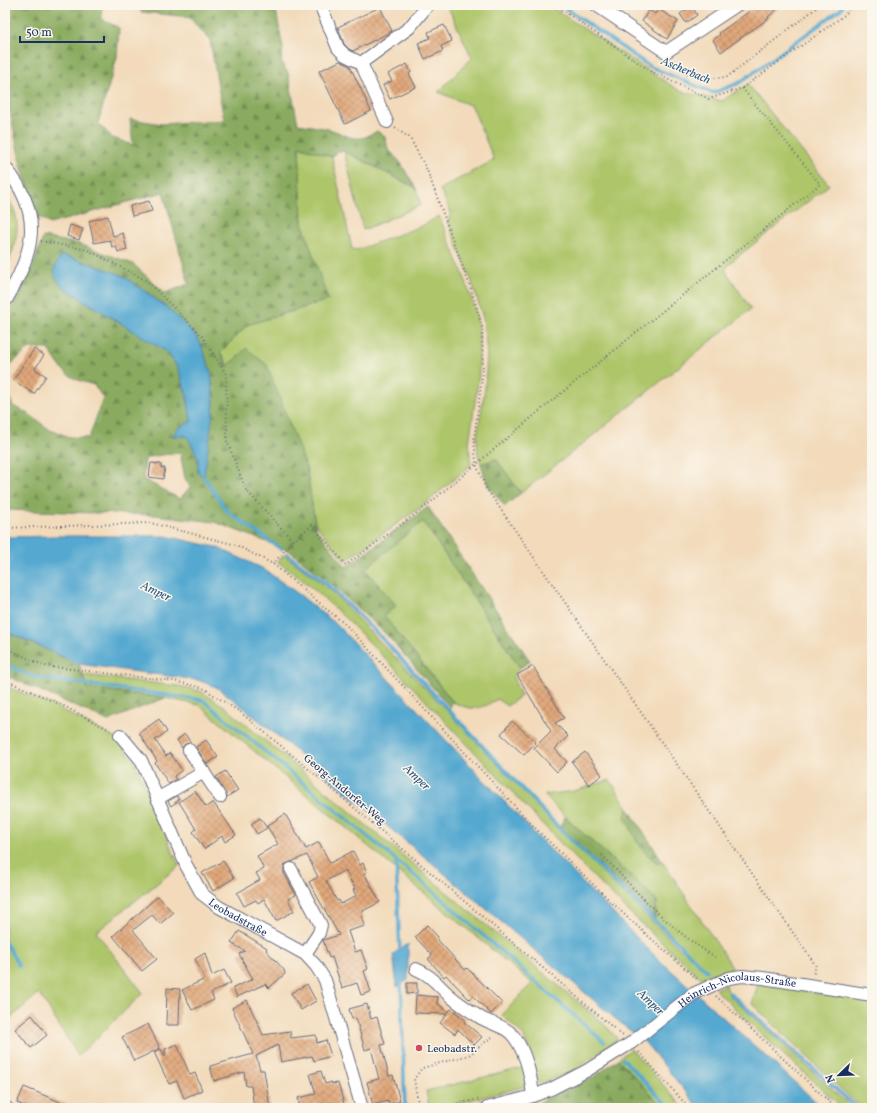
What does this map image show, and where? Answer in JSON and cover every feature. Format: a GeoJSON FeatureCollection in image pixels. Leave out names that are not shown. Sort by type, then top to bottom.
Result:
{"type":"FeatureCollection","features":[{"type":"Feature","properties":{"kind":"street"},"geometry":{"type":"LineString","coordinates":[[361,63],[409,28],[428,5]]}},
{"type":"Feature","properties":{"kind":"street"},"geometry":{"type":"LineString","coordinates":[[596,5],[666,52],[737,5]]}},
{"type":"Feature","properties":{"kind":"street"},"geometry":{"type":"LineString","coordinates":[[321,6],[338,48],[345,55],[361,63],[387,122]]}},
{"type":"Feature","properties":{"kind":"street"},"geometry":{"type":"LineString","coordinates":[[5,167],[17,183],[26,203],[31,227],[31,239],[23,268],[5,302]]}},
{"type":"Feature","properties":{"kind":"street","name":"Leobadstraße"},"geometry":{"type":"LineString","coordinates":[[120,735],[141,760],[186,865],[202,894],[219,907],[305,954],[316,966],[325,980],[362,1108]]}},
{"type":"Feature","properties":{"kind":"street"},"geometry":{"type":"LineString","coordinates":[[189,750],[220,796]]}},
{"type":"Feature","properties":{"kind":"street"},"geometry":{"type":"LineString","coordinates":[[157,799],[204,772]]}},
{"type":"Feature","properties":{"kind":"street"},"geometry":{"type":"LineString","coordinates":[[291,869],[321,925],[319,933],[305,954]]}},
{"type":"Feature","properties":{"kind":"street"},"geometry":{"type":"LineString","coordinates":[[416,969],[427,974],[468,1010],[514,1036],[523,1052],[530,1074],[533,1096]]}},
{"type":"Feature","properties":{"kind":"street","name":"Heinrich-Nicolaus-Straße"},"geometry":{"type":"LineString","coordinates":[[487,1108],[533,1096],[551,1089],[586,1071],[633,1040],[693,994],[703,984],[742,976],[872,995]]}},
{"type":"Feature","properties":{"kind":"path"},"geometry":{"type":"LineString","coordinates":[[555,5],[652,72],[709,99],[742,88],[846,14],[850,5]]}},
{"type":"Feature","properties":{"kind":"path"},"geometry":{"type":"LineString","coordinates":[[666,52],[683,73],[704,79],[726,77],[820,5]]}},
{"type":"Feature","properties":{"kind":"path"},"geometry":{"type":"LineString","coordinates":[[273,564],[293,541],[312,525],[346,565],[425,507],[820,184],[742,88]]}},
{"type":"Feature","properties":{"kind":"path"},"geometry":{"type":"LineString","coordinates":[[387,122],[410,138],[427,170],[471,289],[482,326],[483,370],[474,440],[476,464],[486,488],[816,966],[810,986]]}},
{"type":"Feature","properties":{"kind":"path"},"geometry":{"type":"LineString","coordinates":[[31,239],[88,250],[147,281],[202,336],[226,374],[227,441],[246,490],[293,541]]}},
{"type":"Feature","properties":{"kind":"path"},"geometry":{"type":"LineString","coordinates":[[5,528],[151,524],[236,545],[273,564],[347,626],[536,830],[628,918],[703,984],[836,1108]]}},
{"type":"Feature","properties":{"kind":"path","name":"Georg-Andorfer-Weg"},"geometry":{"type":"LineString","coordinates":[[5,648],[45,666],[174,681],[203,688],[240,712],[633,1040],[690,1108]]}},
{"type":"Feature","properties":{"kind":"path"},"geometry":{"type":"LineString","coordinates":[[5,680],[58,703],[120,735]]}},
{"type":"Feature","properties":{"kind":"path"},"geometry":{"type":"LineString","coordinates":[[602,855],[662,918],[694,944],[715,957]]}},
{"type":"Feature","properties":{"kind":"path"},"geometry":{"type":"LineString","coordinates":[[419,1108],[414,1079],[422,1068],[469,1055],[502,1028]]}},
{"type":"Feature","properties":{"kind":"green space"},"geometry":{"type":"Polygon","coordinates":[[[5,5],[102,5],[101,19],[119,28],[117,57],[98,123],[113,138],[133,145],[130,119],[162,124],[224,120],[210,40],[189,17],[141,12],[138,5],[275,5],[283,48],[281,62],[288,73],[298,124],[332,130],[354,138],[364,137],[377,131],[385,137],[388,149],[400,162],[416,188],[344,151],[337,151],[332,157],[299,146],[302,222],[328,300],[247,325],[220,353],[228,366],[246,348],[267,365],[306,467],[316,529],[346,567],[428,507],[530,661],[520,668],[423,521],[365,569],[396,606],[384,616],[453,702],[450,707],[386,634],[331,584],[290,551],[215,522],[155,515],[5,510],[5,387],[13,406],[29,414],[50,430],[70,437],[89,438],[103,398],[94,385],[71,377],[62,369],[49,349],[30,348],[11,364],[5,377],[5,320],[31,272],[43,237],[79,244],[133,264],[165,293],[189,284],[163,192],[50,224],[37,216],[20,162],[5,85],[5,5]],[[67,256],[64,288],[167,352],[178,368],[187,396],[191,421],[177,429],[173,436],[187,436],[193,445],[196,454],[198,473],[214,405],[211,372],[201,345],[195,335],[168,308],[122,275],[67,256]],[[180,453],[158,455],[145,459],[143,479],[180,499],[190,487],[185,478],[180,453]]]}},
{"type":"Feature","properties":{"kind":"green space"},"geometry":{"type":"Polygon","coordinates":[[[447,5],[548,5],[680,91],[722,101],[748,84],[829,185],[732,261],[725,270],[751,309],[521,493],[496,459],[481,464],[478,455],[477,437],[485,388],[487,354],[483,318],[471,279],[448,222],[451,212],[440,189],[494,160],[472,106],[438,92],[472,58],[447,5]]]}},
{"type":"Feature","properties":{"kind":"green space"},"geometry":{"type":"Polygon","coordinates":[[[299,146],[332,157],[352,249],[357,250],[424,225],[439,216],[464,276],[476,313],[479,333],[479,375],[469,443],[471,465],[425,504],[345,561],[315,523],[306,467],[220,353],[247,325],[328,300],[302,222],[299,146]]]}},
{"type":"Feature","properties":{"kind":"green space"},"geometry":{"type":"Polygon","coordinates":[[[344,151],[416,188],[421,205],[363,230],[344,151]]]}},
{"type":"Feature","properties":{"kind":"green space"},"geometry":{"type":"Polygon","coordinates":[[[5,191],[15,211],[17,229],[14,248],[5,270],[5,191]]]}},
{"type":"Feature","properties":{"kind":"green space"},"geometry":{"type":"Polygon","coordinates":[[[496,459],[521,493],[505,506],[488,486],[481,464],[496,459]]]}},
{"type":"Feature","properties":{"kind":"green space"},"geometry":{"type":"Polygon","coordinates":[[[423,521],[520,668],[513,677],[521,696],[507,706],[497,699],[491,703],[476,708],[465,707],[453,702],[384,616],[396,605],[364,569],[423,521]]]}},
{"type":"Feature","properties":{"kind":"green space"},"geometry":{"type":"Polygon","coordinates":[[[284,555],[327,587],[451,715],[564,835],[681,950],[683,947],[655,919],[657,901],[571,822],[544,795],[574,791],[610,780],[628,808],[625,817],[655,862],[664,864],[733,968],[701,978],[664,945],[592,876],[353,626],[317,592],[278,562],[284,555]]]}},
{"type":"Feature","properties":{"kind":"green space"},"geometry":{"type":"Polygon","coordinates":[[[5,631],[79,664],[87,688],[165,698],[108,721],[5,675],[5,631]]]}},
{"type":"Feature","properties":{"kind":"green space"},"geometry":{"type":"Polygon","coordinates":[[[83,675],[178,686],[200,691],[224,706],[602,1022],[618,1039],[574,1071],[538,1084],[530,1053],[523,1035],[502,1015],[532,983],[199,705],[165,698],[87,688],[83,675]]]}},
{"type":"Feature","properties":{"kind":"green space"},"geometry":{"type":"Polygon","coordinates":[[[5,686],[56,707],[117,739],[135,763],[179,866],[96,932],[143,993],[78,1056],[39,993],[5,1023],[5,686]]]}},
{"type":"Feature","properties":{"kind":"green space"},"geometry":{"type":"Polygon","coordinates":[[[628,808],[664,864],[650,857],[640,846],[625,817],[628,808]]]}},
{"type":"Feature","properties":{"kind":"green space"},"geometry":{"type":"Polygon","coordinates":[[[565,817],[657,901],[655,919],[560,827],[565,817]]]}},
{"type":"Feature","properties":{"kind":"green space"},"geometry":{"type":"Polygon","coordinates":[[[758,984],[792,988],[825,995],[872,1000],[872,1108],[861,1108],[752,1004],[758,984]]]}},
{"type":"Feature","properties":{"kind":"green space"},"geometry":{"type":"Polygon","coordinates":[[[726,985],[729,995],[852,1108],[843,1108],[763,1036],[715,989],[726,985]]]}},
{"type":"Feature","properties":{"kind":"green space"},"geometry":{"type":"Polygon","coordinates":[[[631,1049],[684,1108],[664,1108],[618,1059],[631,1049]]]}},
{"type":"Feature","properties":{"kind":"green space"},"geometry":{"type":"Polygon","coordinates":[[[618,1059],[664,1108],[527,1108],[594,1077],[618,1059]]]}},
{"type":"Feature","properties":{"kind":"green space"},"geometry":{"type":"Polygon","coordinates":[[[526,1067],[527,1086],[439,1108],[429,1108],[426,1091],[526,1067]]]}},
{"type":"Feature","properties":{"kind":"water"},"geometry":{"type":"Polygon","coordinates":[[[61,256],[67,256],[122,275],[168,308],[195,335],[201,345],[211,372],[214,405],[204,477],[198,473],[198,457],[187,436],[173,436],[177,429],[191,421],[187,396],[178,368],[167,352],[64,288],[57,280],[54,273],[54,269],[61,256]]]}},
{"type":"Feature","properties":{"kind":"water","name":"Amper"},"geometry":{"type":"Polygon","coordinates":[[[165,536],[216,547],[262,568],[300,595],[336,624],[537,836],[653,954],[823,1108],[699,1108],[643,1040],[624,1026],[432,863],[234,700],[216,687],[198,680],[79,664],[5,631],[5,537],[165,536]]]}},
{"type":"Feature","properties":{"kind":"water"},"geometry":{"type":"Polygon","coordinates":[[[408,944],[408,980],[397,987],[393,954],[408,944]]]}},
{"type":"Feature","properties":{"kind":"building"},"geometry":{"type":"Polygon","coordinates":[[[758,5],[782,5],[768,17],[769,18],[721,52],[713,40],[720,35],[719,33],[758,5]]]}},
{"type":"Feature","properties":{"kind":"building"},"geometry":{"type":"Polygon","coordinates":[[[692,6],[697,15],[686,23],[680,14],[692,6]]]}},
{"type":"Feature","properties":{"kind":"building"},"geometry":{"type":"Polygon","coordinates":[[[380,7],[392,31],[353,51],[349,49],[344,44],[338,27],[380,7]]]}},
{"type":"Feature","properties":{"kind":"building"},"geometry":{"type":"Polygon","coordinates":[[[658,9],[678,21],[667,39],[642,21],[649,10],[655,14],[658,9]]]}},
{"type":"Feature","properties":{"kind":"building"},"geometry":{"type":"Polygon","coordinates":[[[444,25],[452,41],[441,46],[443,51],[425,59],[418,43],[430,38],[428,32],[444,25]]]}},
{"type":"Feature","properties":{"kind":"building"},"geometry":{"type":"Polygon","coordinates":[[[340,61],[350,66],[371,111],[345,124],[319,71],[340,61]]]}},
{"type":"Feature","properties":{"kind":"building"},"geometry":{"type":"Polygon","coordinates":[[[407,64],[411,72],[409,74],[416,87],[390,99],[383,85],[392,81],[388,74],[407,64]]]}},
{"type":"Feature","properties":{"kind":"building"},"geometry":{"type":"Polygon","coordinates":[[[149,201],[152,211],[132,216],[130,206],[149,201]]]}},
{"type":"Feature","properties":{"kind":"building"},"geometry":{"type":"Polygon","coordinates":[[[108,216],[113,236],[123,233],[127,250],[118,252],[116,246],[112,247],[110,240],[94,243],[89,221],[108,216]]]}},
{"type":"Feature","properties":{"kind":"building"},"geometry":{"type":"Polygon","coordinates":[[[70,225],[83,229],[79,240],[67,236],[70,225]]]}},
{"type":"Feature","properties":{"kind":"building"},"geometry":{"type":"Polygon","coordinates":[[[34,349],[44,355],[35,369],[46,376],[34,394],[13,380],[34,349]]]}},
{"type":"Feature","properties":{"kind":"building"},"geometry":{"type":"Polygon","coordinates":[[[151,463],[161,464],[161,468],[165,468],[163,479],[149,477],[151,463]]]}},
{"type":"Feature","properties":{"kind":"building"},"geometry":{"type":"Polygon","coordinates":[[[533,666],[564,718],[555,723],[568,736],[555,749],[567,762],[557,772],[534,748],[551,731],[517,675],[533,666]]]}},
{"type":"Feature","properties":{"kind":"building"},"geometry":{"type":"Polygon","coordinates":[[[159,719],[167,732],[155,740],[166,756],[170,753],[182,770],[174,776],[176,780],[169,784],[155,763],[157,761],[139,733],[159,719]]]}},
{"type":"Feature","properties":{"kind":"building"},"geometry":{"type":"Polygon","coordinates":[[[512,721],[536,742],[524,755],[501,734],[512,721]]]}},
{"type":"Feature","properties":{"kind":"building"},"geometry":{"type":"Polygon","coordinates":[[[185,734],[191,743],[185,744],[182,748],[177,740],[185,734]]]}},
{"type":"Feature","properties":{"kind":"building"},"geometry":{"type":"Polygon","coordinates":[[[206,740],[218,757],[207,764],[196,747],[206,740]]]}},
{"type":"Feature","properties":{"kind":"building"},"geometry":{"type":"Polygon","coordinates":[[[585,752],[602,775],[589,785],[572,762],[585,752]]]}},
{"type":"Feature","properties":{"kind":"building"},"geometry":{"type":"Polygon","coordinates":[[[225,771],[238,790],[227,797],[216,777],[225,771]]]}},
{"type":"Feature","properties":{"kind":"building"},"geometry":{"type":"Polygon","coordinates":[[[195,791],[206,807],[213,802],[236,835],[225,842],[222,836],[204,849],[193,832],[196,829],[179,802],[195,791]]]}},
{"type":"Feature","properties":{"kind":"building"},"geometry":{"type":"Polygon","coordinates":[[[177,796],[179,800],[171,806],[168,801],[177,796]]]}},
{"type":"Feature","properties":{"kind":"building"},"geometry":{"type":"Polygon","coordinates":[[[285,814],[306,849],[319,842],[330,863],[353,851],[360,865],[363,863],[367,872],[364,873],[380,902],[361,912],[365,926],[348,931],[355,952],[361,950],[368,969],[364,971],[371,992],[361,995],[357,983],[342,988],[332,957],[329,958],[323,940],[339,935],[309,882],[318,877],[307,855],[284,865],[284,873],[296,895],[288,899],[294,911],[276,921],[264,899],[258,903],[256,900],[244,906],[237,893],[260,880],[256,873],[264,869],[257,856],[278,844],[267,826],[285,814]],[[345,870],[326,881],[337,901],[339,900],[341,904],[356,896],[353,890],[355,889],[345,870]]]}},
{"type":"Feature","properties":{"kind":"building"},"geometry":{"type":"Polygon","coordinates":[[[260,818],[267,828],[257,834],[251,824],[260,818]]]}},
{"type":"Feature","properties":{"kind":"building"},"geometry":{"type":"Polygon","coordinates":[[[223,861],[234,878],[213,891],[202,873],[223,861]]]}},
{"type":"Feature","properties":{"kind":"building"},"geometry":{"type":"Polygon","coordinates":[[[158,896],[173,913],[160,924],[152,915],[133,930],[157,959],[142,971],[113,936],[158,896]]]}},
{"type":"Feature","properties":{"kind":"building"},"geometry":{"type":"Polygon","coordinates":[[[427,925],[438,937],[437,939],[465,970],[467,968],[502,1003],[491,1014],[473,996],[469,999],[446,975],[444,977],[428,959],[432,955],[415,937],[427,925]]]}},
{"type":"Feature","properties":{"kind":"building"},"geometry":{"type":"Polygon","coordinates":[[[239,931],[267,948],[266,950],[284,970],[285,974],[269,988],[265,984],[237,997],[233,988],[253,979],[239,954],[245,951],[231,943],[239,931]]]}},
{"type":"Feature","properties":{"kind":"building"},"geometry":{"type":"Polygon","coordinates":[[[205,953],[212,976],[224,970],[231,983],[211,993],[214,1000],[192,1010],[182,990],[205,979],[195,959],[205,953]]]}},
{"type":"Feature","properties":{"kind":"building"},"geometry":{"type":"Polygon","coordinates":[[[407,983],[417,983],[417,993],[407,994],[407,983]]]}},
{"type":"Feature","properties":{"kind":"building"},"geometry":{"type":"Polygon","coordinates":[[[307,984],[316,1001],[301,1010],[291,993],[307,984]]]}},
{"type":"Feature","properties":{"kind":"building"},"geometry":{"type":"Polygon","coordinates":[[[167,988],[180,989],[179,1025],[166,1025],[167,988]]]}},
{"type":"Feature","properties":{"kind":"building"},"geometry":{"type":"Polygon","coordinates":[[[416,995],[438,997],[437,1003],[448,1012],[451,1009],[466,1020],[464,1022],[482,1037],[474,1045],[458,1029],[455,1034],[440,1023],[447,1014],[415,1013],[416,995]]]}},
{"type":"Feature","properties":{"kind":"building"},"geometry":{"type":"Polygon","coordinates":[[[247,1000],[263,1035],[290,1031],[291,1038],[316,1035],[317,1043],[326,1040],[331,1056],[314,1061],[312,1056],[281,1062],[278,1045],[256,1056],[260,1070],[264,1070],[270,1108],[254,1108],[251,1086],[246,1086],[244,1072],[214,1081],[210,1066],[253,1054],[232,1008],[247,1000]]]}},
{"type":"Feature","properties":{"kind":"building"},"geometry":{"type":"Polygon","coordinates":[[[367,1004],[371,1019],[377,1017],[385,1044],[381,1045],[389,1076],[393,1075],[400,1101],[389,1104],[388,1101],[373,1105],[367,1082],[379,1079],[371,1048],[365,1050],[356,1018],[352,1019],[349,1009],[367,1004]]]}},
{"type":"Feature","properties":{"kind":"building"},"geometry":{"type":"Polygon","coordinates":[[[32,1015],[47,1035],[31,1048],[15,1029],[32,1015]]]}},
{"type":"Feature","properties":{"kind":"building"},"geometry":{"type":"Polygon","coordinates":[[[148,1024],[160,1048],[134,1061],[122,1037],[148,1024]]]}},
{"type":"Feature","properties":{"kind":"building"},"geometry":{"type":"Polygon","coordinates":[[[177,1044],[190,1075],[195,1073],[202,1090],[184,1098],[177,1081],[169,1084],[154,1052],[161,1049],[165,1057],[165,1049],[177,1044]]]}},
{"type":"Feature","properties":{"kind":"building"},"geometry":{"type":"Polygon","coordinates":[[[321,1071],[325,1084],[332,1082],[332,1084],[338,1083],[344,1104],[326,1108],[324,1103],[300,1108],[298,1098],[316,1094],[310,1074],[321,1071]]]}},
{"type":"Feature","properties":{"kind":"building"},"geometry":{"type":"Polygon","coordinates":[[[24,1087],[75,1108],[29,1108],[17,1103],[24,1087]]]}},
{"type":"Feature","properties":{"kind":"waterway","name":"Ascherbach"},"geometry":{"type":"LineString","coordinates":[[561,5],[649,66],[713,93],[739,83],[841,9],[843,5]]}},
{"type":"Feature","properties":{"kind":"waterway"},"geometry":{"type":"LineString","coordinates":[[204,477],[228,512],[281,549]]}},
{"type":"Feature","properties":{"kind":"waterway"},"geometry":{"type":"LineString","coordinates":[[287,554],[327,584],[377,633],[560,829],[707,971]]}},
{"type":"Feature","properties":{"kind":"waterway"},"geometry":{"type":"LineString","coordinates":[[5,664],[33,677],[203,700],[426,885],[604,1042]]}},
{"type":"Feature","properties":{"kind":"waterway"},"geometry":{"type":"LineString","coordinates":[[396,861],[400,953]]}},
{"type":"Feature","properties":{"kind":"waterway"},"geometry":{"type":"LineString","coordinates":[[5,942],[19,966]]}},
{"type":"Feature","properties":{"kind":"waterway"},"geometry":{"type":"LineString","coordinates":[[401,981],[405,1108]]}},
{"type":"Feature","properties":{"kind":"waterway"},"geometry":{"type":"LineString","coordinates":[[730,993],[857,1108]]}},
{"type":"Feature","properties":{"kind":"waterway"},"geometry":{"type":"LineString","coordinates":[[623,1059],[670,1108]]}},
{"type":"Feature","properties":{"kind":"place","name":"Leobadstr."},"geometry":{"type":"Point","coordinates":[419,1048]}}]}
